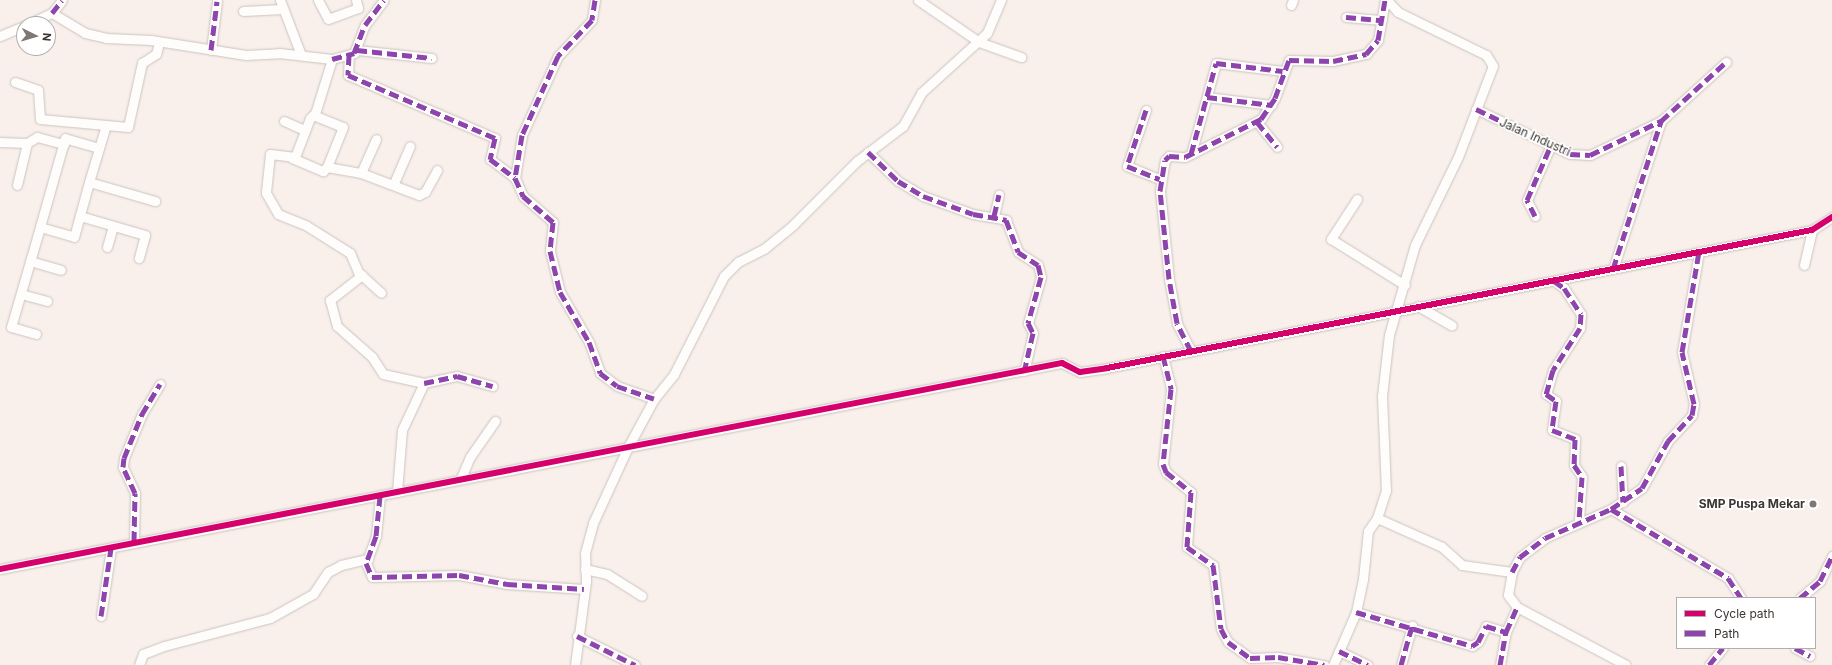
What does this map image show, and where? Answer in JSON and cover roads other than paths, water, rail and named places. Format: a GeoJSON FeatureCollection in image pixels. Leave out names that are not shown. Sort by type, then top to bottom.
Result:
{"type":"FeatureCollection","features":[{"type":"Feature","properties":{"kind":"street"},"geometry":{"type":"LineString","coordinates":[[45,16],[52,13],[62,0]]}},
{"type":"Feature","properties":{"kind":"street"},"geometry":{"type":"LineString","coordinates":[[318,0],[328,19],[358,8],[356,0]]}},
{"type":"Feature","properties":{"kind":"street"},"geometry":{"type":"LineString","coordinates":[[357,50],[364,25],[384,0]]}},
{"type":"Feature","properties":{"kind":"street"},"geometry":{"type":"LineString","coordinates":[[595,0],[592,20],[558,56],[522,135],[516,153],[515,178],[523,196],[553,222],[552,261],[560,292],[589,342],[600,373],[617,386],[654,399]]}},
{"type":"Feature","properties":{"kind":"street"},"geometry":{"type":"LineString","coordinates":[[918,0],[979,42],[1021,57]]}},
{"type":"Feature","properties":{"kind":"street"},"geometry":{"type":"LineString","coordinates":[[575,665],[577,636],[584,589],[587,543],[593,523],[628,447],[654,399],[674,374],[731,268],[793,225],[868,152],[903,126],[921,94],[988,33],[1001,0]]}},
{"type":"Feature","properties":{"kind":"street"},"geometry":{"type":"LineString","coordinates":[[1191,350],[1174,311],[1160,179],[1168,158],[1191,154],[1257,122],[1272,105],[1283,71],[1293,58],[1333,61],[1366,54],[1378,40],[1386,0]]}},
{"type":"Feature","properties":{"kind":"street"},"geometry":{"type":"LineString","coordinates":[[1333,665],[1356,612],[1364,579],[1365,540],[1377,518],[1386,491],[1381,420],[1384,373],[1397,310],[1415,245],[1458,157],[1492,69],[1489,58],[1398,12],[1386,0]]}},
{"type":"Feature","properties":{"kind":"street"},"geometry":{"type":"LineString","coordinates":[[211,50],[217,1]]}},
{"type":"Feature","properties":{"kind":"street"},"geometry":{"type":"LineString","coordinates":[[243,11],[281,4],[301,55]]}},
{"type":"Feature","properties":{"kind":"street"},"geometry":{"type":"LineString","coordinates":[[52,13],[92,36],[159,43],[246,55],[301,55],[332,59],[349,55],[357,50],[432,58]]}},
{"type":"Feature","properties":{"kind":"street"},"geometry":{"type":"LineString","coordinates":[[1346,17],[1382,20]]}},
{"type":"Feature","properties":{"kind":"street"},"geometry":{"type":"LineString","coordinates":[[0,36],[16,29]]}},
{"type":"Feature","properties":{"kind":"street"},"geometry":{"type":"LineString","coordinates":[[15,82],[38,90],[40,119],[128,127],[142,63],[156,54],[159,43]]}},
{"type":"Feature","properties":{"kind":"street"},"geometry":{"type":"LineString","coordinates":[[349,55],[348,75],[495,138],[490,159],[515,178]]}},
{"type":"Feature","properties":{"kind":"street"},"geometry":{"type":"LineString","coordinates":[[292,158],[304,130],[313,115],[332,59]]}},
{"type":"Feature","properties":{"kind":"street"},"geometry":{"type":"LineString","coordinates":[[1191,154],[1214,66],[1219,62],[1283,71]]}},
{"type":"Feature","properties":{"kind":"street"},"geometry":{"type":"LineString","coordinates":[[1613,269],[1661,121],[1726,62]]}},
{"type":"Feature","properties":{"kind":"street"},"geometry":{"type":"LineString","coordinates":[[1207,97],[1272,105]]}},
{"type":"Feature","properties":{"kind":"street","name":"Jalan Industri"},"geometry":{"type":"LineString","coordinates":[[1476,109],[1550,145],[1576,155],[1590,155],[1661,121]]}},
{"type":"Feature","properties":{"kind":"street"},"geometry":{"type":"LineString","coordinates":[[1146,110],[1127,166],[1160,179]]}},
{"type":"Feature","properties":{"kind":"street"},"geometry":{"type":"LineString","coordinates":[[313,115],[343,127],[327,167]]}},
{"type":"Feature","properties":{"kind":"street"},"geometry":{"type":"LineString","coordinates":[[284,121],[304,130]]}},
{"type":"Feature","properties":{"kind":"street"},"geometry":{"type":"LineString","coordinates":[[1257,122],[1277,147]]}},
{"type":"Feature","properties":{"kind":"street"},"geometry":{"type":"LineString","coordinates":[[40,227],[74,237],[106,125]]}},
{"type":"Feature","properties":{"kind":"street"},"geometry":{"type":"LineString","coordinates":[[0,142],[27,143],[37,137],[64,144]]}},
{"type":"Feature","properties":{"kind":"street"},"geometry":{"type":"LineString","coordinates":[[36,334],[11,327],[65,138],[99,148]]}},
{"type":"Feature","properties":{"kind":"street"},"geometry":{"type":"LineString","coordinates":[[361,173],[376,139]]}},
{"type":"Feature","properties":{"kind":"street"},"geometry":{"type":"LineString","coordinates":[[18,185],[27,143]]}},
{"type":"Feature","properties":{"kind":"street"},"geometry":{"type":"LineString","coordinates":[[1535,216],[1527,200],[1550,145]]}},
{"type":"Feature","properties":{"kind":"street"},"geometry":{"type":"LineString","coordinates":[[394,183],[410,146]]}},
{"type":"Feature","properties":{"kind":"street"},"geometry":{"type":"LineString","coordinates":[[868,152],[898,181],[923,196],[973,214],[994,216],[1006,220],[1018,252],[1038,265],[1041,277],[1028,323],[1033,333],[1024,371]]}},
{"type":"Feature","properties":{"kind":"street"},"geometry":{"type":"LineString","coordinates":[[381,293],[362,275],[350,253],[307,226],[278,214],[266,193],[270,154],[292,158],[323,170],[327,167],[361,173],[394,183],[419,195],[425,192],[437,170]]}},
{"type":"Feature","properties":{"kind":"street"},"geometry":{"type":"LineString","coordinates":[[89,182],[155,201]]}},
{"type":"Feature","properties":{"kind":"street"},"geometry":{"type":"LineString","coordinates":[[994,216],[1000,195]]}},
{"type":"Feature","properties":{"kind":"street"},"geometry":{"type":"LineString","coordinates":[[1357,199],[1331,239],[1404,285]]}},
{"type":"Feature","properties":{"kind":"street"},"geometry":{"type":"LineString","coordinates":[[80,216],[145,235],[139,258]]}},
{"type":"Feature","properties":{"kind":"street"},"geometry":{"type":"LineString","coordinates":[[1804,265],[1816,228],[1832,217]]}},
{"type":"Feature","properties":{"kind":"street"},"geometry":{"type":"LineString","coordinates":[[0,569],[111,548],[134,542],[380,496],[461,478],[1062,363],[1080,372],[1554,281],[1816,228],[1832,223]]}},
{"type":"Feature","properties":{"kind":"street"},"geometry":{"type":"LineString","coordinates":[[107,247],[113,226]]}},
{"type":"Feature","properties":{"kind":"street"},"geometry":{"type":"LineString","coordinates":[[1626,665],[1517,607],[1508,595],[1512,572],[1529,549],[1579,520],[1611,509],[1642,488],[1668,441],[1694,410],[1682,352],[1699,251]]}},
{"type":"Feature","properties":{"kind":"street"},"geometry":{"type":"LineString","coordinates":[[30,261],[62,270]]}},
{"type":"Feature","properties":{"kind":"street"},"geometry":{"type":"LineString","coordinates":[[362,275],[330,300],[337,326],[372,357],[383,374],[424,383],[457,376],[493,386]]}},
{"type":"Feature","properties":{"kind":"street"},"geometry":{"type":"LineString","coordinates":[[1554,281],[1564,288],[1581,314],[1580,328],[1553,370],[1546,394],[1556,401],[1552,430],[1575,439],[1574,465],[1582,477],[1579,520]]}},
{"type":"Feature","properties":{"kind":"street"},"geometry":{"type":"LineString","coordinates":[[21,294],[47,301]]}},
{"type":"Feature","properties":{"kind":"street"},"geometry":{"type":"LineString","coordinates":[[1418,306],[1452,326]]}},
{"type":"Feature","properties":{"kind":"street"},"geometry":{"type":"LineString","coordinates":[[1163,356],[1171,389],[1163,464],[1166,472],[1191,492],[1187,547],[1213,565],[1221,629],[1228,642],[1250,658],[1278,657],[1324,665]]}},
{"type":"Feature","properties":{"kind":"street"},"geometry":{"type":"LineString","coordinates":[[397,492],[402,430],[424,383]]}},
{"type":"Feature","properties":{"kind":"street"},"geometry":{"type":"LineString","coordinates":[[134,542],[135,493],[123,462],[142,414],[160,384]]}},
{"type":"Feature","properties":{"kind":"street"},"geometry":{"type":"LineString","coordinates":[[461,478],[470,457],[495,421]]}},
{"type":"Feature","properties":{"kind":"street"},"geometry":{"type":"LineString","coordinates":[[1622,466],[1623,502]]}},
{"type":"Feature","properties":{"kind":"street"},"geometry":{"type":"LineString","coordinates":[[380,496],[376,536],[368,559],[368,576],[376,578],[415,573],[459,575],[507,584],[584,589]]}},
{"type":"Feature","properties":{"kind":"street"},"geometry":{"type":"LineString","coordinates":[[1611,509],[1728,578],[1740,597]]}},
{"type":"Feature","properties":{"kind":"street"},"geometry":{"type":"LineString","coordinates":[[1377,518],[1442,548],[1462,565],[1512,572]]}},
{"type":"Feature","properties":{"kind":"street"},"geometry":{"type":"LineString","coordinates":[[101,616],[111,548]]}},
{"type":"Feature","properties":{"kind":"street"},"geometry":{"type":"LineString","coordinates":[[1801,597],[1820,581],[1832,556]]}},
{"type":"Feature","properties":{"kind":"street"},"geometry":{"type":"LineString","coordinates":[[139,665],[144,654],[164,646],[270,618],[313,594],[328,572],[341,565],[368,559]]}},
{"type":"Feature","properties":{"kind":"street"},"geometry":{"type":"LineString","coordinates":[[585,569],[607,574],[642,596]]}},
{"type":"Feature","properties":{"kind":"street"},"geometry":{"type":"LineString","coordinates":[[1500,665],[1506,632],[1517,607]]}},
{"type":"Feature","properties":{"kind":"street"},"geometry":{"type":"LineString","coordinates":[[1356,612],[1412,626],[1472,646],[1478,642],[1486,626],[1506,632]]}},
{"type":"Feature","properties":{"kind":"street"},"geometry":{"type":"LineString","coordinates":[[1401,665],[1412,626]]}},
{"type":"Feature","properties":{"kind":"street"},"geometry":{"type":"LineString","coordinates":[[577,636],[635,665]]}},
{"type":"Feature","properties":{"kind":"street"},"geometry":{"type":"LineString","coordinates":[[1709,665],[1722,649]]}},
{"type":"Feature","properties":{"kind":"street"},"geometry":{"type":"LineString","coordinates":[[1797,649],[1810,656]]}},
{"type":"Feature","properties":{"kind":"street"},"geometry":{"type":"LineString","coordinates":[[1339,651],[1368,665]]}},
{"type":"Feature","properties":{"kind":"place","name":"SMP Puspa Mekar"},"geometry":{"type":"Point","coordinates":[1813,504]}}]}
